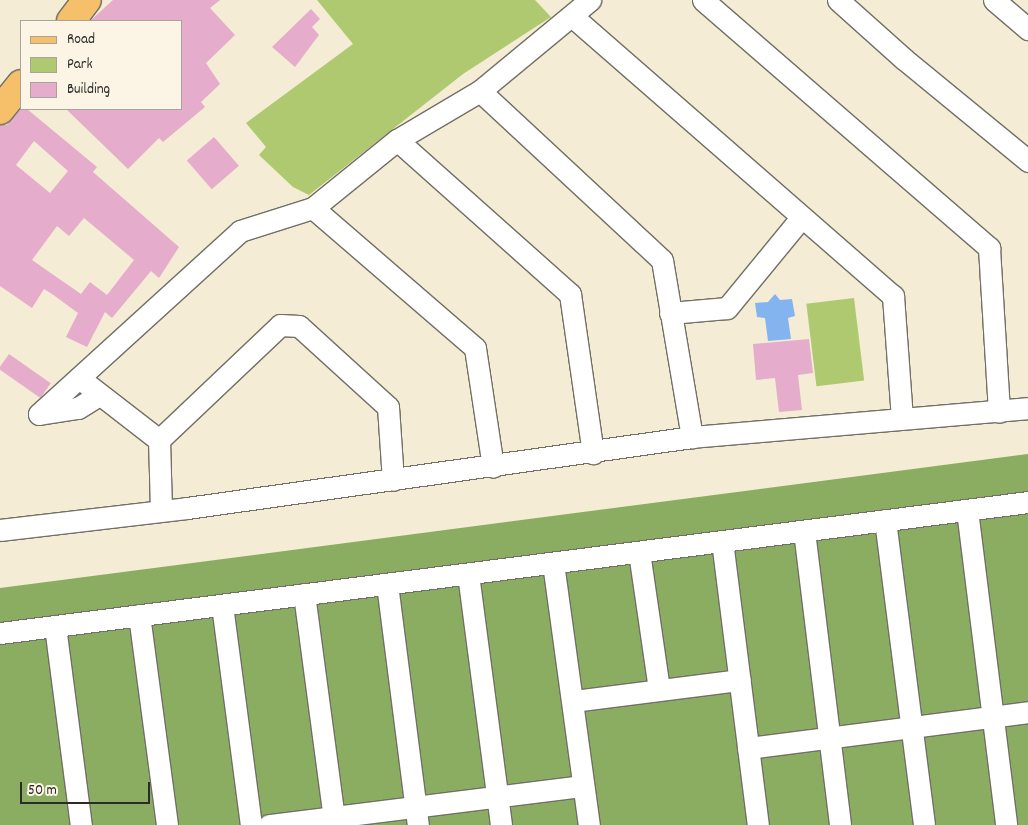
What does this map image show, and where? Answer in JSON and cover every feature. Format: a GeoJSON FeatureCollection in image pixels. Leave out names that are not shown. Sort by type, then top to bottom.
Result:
{"type":"FeatureCollection","features":[{"type":"Feature","properties":{"kind":"main road"},"geometry":{"type":"LineString","coordinates":[[72,20],[88,0]]}},
{"type":"Feature","properties":{"kind":"main road"},"geometry":{"type":"LineString","coordinates":[[0,110],[20,85]]}},
{"type":"Feature","properties":{"kind":"street"},"geometry":{"type":"LineString","coordinates":[[99,395],[78,408],[39,414],[240,231],[313,208],[397,140],[480,91],[573,17],[590,0]]}},
{"type":"Feature","properties":{"kind":"street"},"geometry":{"type":"LineString","coordinates":[[703,0],[989,248],[999,412]]}},
{"type":"Feature","properties":{"kind":"street"},"geometry":{"type":"LineString","coordinates":[[838,0],[904,59],[1028,161]]}},
{"type":"Feature","properties":{"kind":"street"},"geometry":{"type":"LineString","coordinates":[[994,0],[1028,29]]}},
{"type":"Feature","properties":{"kind":"street"},"geometry":{"type":"LineString","coordinates":[[573,17],[800,219],[893,296],[902,418]]}},
{"type":"Feature","properties":{"kind":"street"},"geometry":{"type":"LineString","coordinates":[[480,91],[662,260],[692,437]]}},
{"type":"Feature","properties":{"kind":"street"},"geometry":{"type":"LineString","coordinates":[[397,140],[570,294],[593,453]]}},
{"type":"Feature","properties":{"kind":"street"},"geometry":{"type":"LineString","coordinates":[[313,208],[475,348],[493,467]]}},
{"type":"Feature","properties":{"kind":"street"},"geometry":{"type":"LineString","coordinates":[[670,313],[727,308],[800,219]]}},
{"type":"Feature","properties":{"kind":"street"},"geometry":{"type":"LineString","coordinates":[[161,510],[159,440],[280,325],[299,326],[388,407],[393,480]]}},
{"type":"Feature","properties":{"kind":"street"},"geometry":{"type":"LineString","coordinates":[[79,378],[159,440]]}},
{"type":"Feature","properties":{"kind":"street"},"geometry":{"type":"LineString","coordinates":[[0,530],[493,467],[692,437],[1028,408]]}},
{"type":"Feature","properties":{"kind":"street"},"geometry":{"type":"LineString","coordinates":[[0,633],[1028,502]]}},
{"type":"Feature","properties":{"kind":"street"},"geometry":{"type":"LineString","coordinates":[[967,510],[1006,825]]}},
{"type":"Feature","properties":{"kind":"street"},"geometry":{"type":"LineString","coordinates":[[885,520],[924,825]]}},
{"type":"Feature","properties":{"kind":"street"},"geometry":{"type":"LineString","coordinates":[[804,531],[840,825]]}},
{"type":"Feature","properties":{"kind":"street"},"geometry":{"type":"LineString","coordinates":[[722,541],[758,825]]}},
{"type":"Feature","properties":{"kind":"street"},"geometry":{"type":"LineString","coordinates":[[639,552],[659,689]]}},
{"type":"Feature","properties":{"kind":"street"},"geometry":{"type":"LineString","coordinates":[[553,563],[589,825]]}},
{"type":"Feature","properties":{"kind":"street"},"geometry":{"type":"LineString","coordinates":[[468,574],[501,825]]}},
{"type":"Feature","properties":{"kind":"street"},"geometry":{"type":"LineString","coordinates":[[387,584],[417,816]]}},
{"type":"Feature","properties":{"kind":"street"},"geometry":{"type":"LineString","coordinates":[[304,594],[335,821]]}},
{"type":"Feature","properties":{"kind":"street"},"geometry":{"type":"LineString","coordinates":[[222,605],[251,825]]}},
{"type":"Feature","properties":{"kind":"street"},"geometry":{"type":"LineString","coordinates":[[139,615],[167,825]]}},
{"type":"Feature","properties":{"kind":"street"},"geometry":{"type":"LineString","coordinates":[[55,626],[82,825]]}},
{"type":"Feature","properties":{"kind":"street"},"geometry":{"type":"LineString","coordinates":[[573,701],[740,680]]}},
{"type":"Feature","properties":{"kind":"street"},"geometry":{"type":"LineString","coordinates":[[748,748],[1028,712]]}},
{"type":"Feature","properties":{"kind":"street"},"geometry":{"type":"LineString","coordinates":[[269,825],[417,816],[497,797],[584,786]]}},
{"type":"Feature","properties":{"kind":"green space"},"geometry":{"type":"Polygon","coordinates":[[[317,0],[535,0],[551,17],[463,74],[309,195],[293,187],[259,155],[266,147],[246,123],[353,44],[317,0]]]}},
{"type":"Feature","properties":{"kind":"green space"},"geometry":{"type":"Polygon","coordinates":[[[854,298],[864,380],[816,386],[806,304],[854,298]]]}},
{"type":"Feature","properties":{"kind":"green space"},"geometry":{"type":"Polygon","coordinates":[[[1028,454],[1028,825],[0,825],[0,588],[1028,454]]]}},
{"type":"Feature","properties":{"kind":"water"},"geometry":{"type":"Polygon","coordinates":[[[775,294],[780,300],[792,299],[795,316],[788,318],[791,339],[768,341],[765,318],[757,317],[755,303],[768,302],[775,294]]]}},
{"type":"Feature","properties":{"kind":"building"},"geometry":{"type":"Polygon","coordinates":[[[113,0],[220,0],[210,8],[235,35],[206,63],[220,84],[201,102],[205,107],[163,142],[159,138],[128,169],[67,110],[182,110],[182,20],[91,20],[113,0]]]}},
{"type":"Feature","properties":{"kind":"building"},"geometry":{"type":"Polygon","coordinates":[[[311,9],[320,19],[312,27],[319,35],[295,67],[272,47],[311,9]]]}},
{"type":"Feature","properties":{"kind":"building"},"geometry":{"type":"Polygon","coordinates":[[[20,110],[28,110],[97,167],[93,172],[179,247],[159,278],[151,271],[112,318],[105,312],[87,347],[66,337],[78,313],[52,294],[44,289],[32,308],[0,286],[0,125],[7,125],[20,110]],[[34,141],[16,165],[50,193],[68,171],[34,141]],[[84,218],[69,236],[57,226],[32,260],[81,294],[90,282],[107,295],[134,260],[84,218]]]}},
{"type":"Feature","properties":{"kind":"building"},"geometry":{"type":"Polygon","coordinates":[[[214,137],[239,166],[212,189],[187,161],[214,137]]]}},
{"type":"Feature","properties":{"kind":"building"},"geometry":{"type":"Polygon","coordinates":[[[809,339],[813,373],[798,375],[802,410],[779,412],[775,378],[756,380],[753,344],[809,339]]]}},
{"type":"Feature","properties":{"kind":"building"},"geometry":{"type":"Polygon","coordinates":[[[9,354],[51,383],[40,398],[0,370],[9,354]]]}}]}
